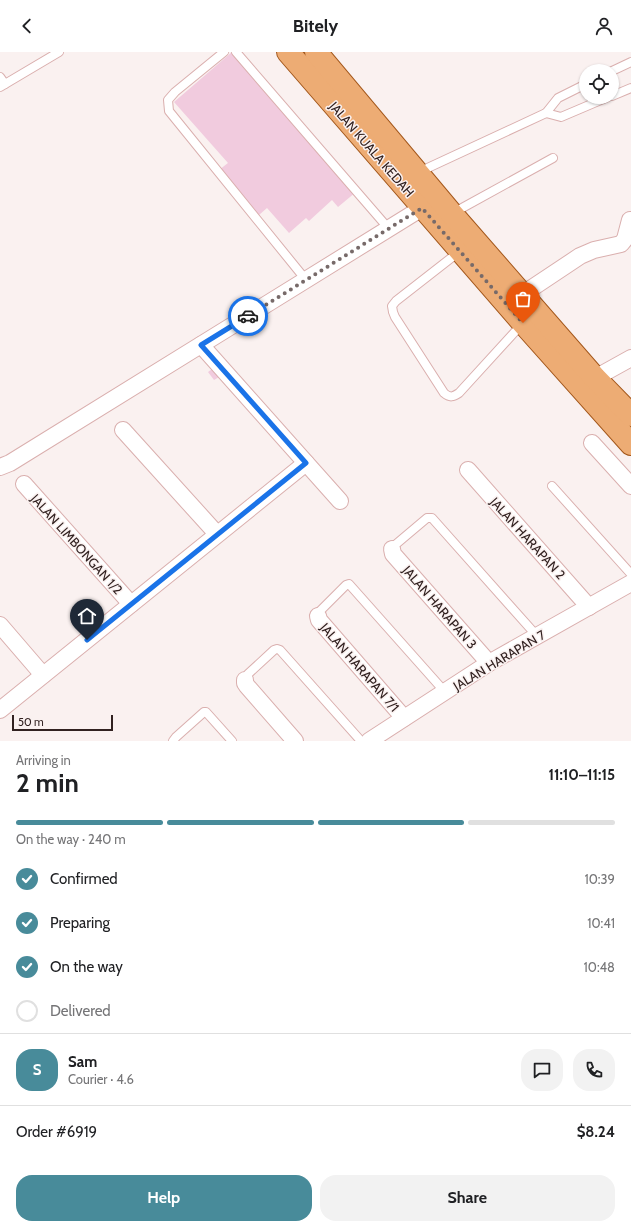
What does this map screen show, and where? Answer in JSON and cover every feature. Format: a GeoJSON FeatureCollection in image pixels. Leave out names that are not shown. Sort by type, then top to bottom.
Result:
{"type":"FeatureCollection","features":[{"type":"Feature","properties":{"kind":"main road","name":"JALAN KUALA KEDAH"},"geometry":{"type":"LineString","coordinates":[[288,52],[422,208],[631,444]]}},
{"type":"Feature","properties":{"kind":"main road","name":"JALAN KUALA KEDAH"},"geometry":{"type":"LineString","coordinates":[[316,52],[452,214],[595,378],[631,415]]}},
{"type":"Feature","properties":{"kind":"street"},"geometry":{"type":"LineString","coordinates":[[0,467],[16,459],[422,208]]}},
{"type":"Feature","properties":{"kind":"street"},"geometry":{"type":"LineString","coordinates":[[523,294],[580,256],[594,250],[621,244],[624,240],[630,220]]}},
{"type":"Feature","properties":{"kind":"street"},"geometry":{"type":"LineString","coordinates":[[201,345],[340,501]]}},
{"type":"Feature","properties":{"kind":"street"},"geometry":{"type":"LineString","coordinates":[[595,378],[631,358]]}},
{"type":"Feature","properties":{"kind":"street"},"geometry":{"type":"LineString","coordinates":[[123,430],[218,534]]}},
{"type":"Feature","properties":{"kind":"street"},"geometry":{"type":"LineString","coordinates":[[592,443],[631,486]]}},
{"type":"Feature","properties":{"kind":"street"},"geometry":{"type":"LineString","coordinates":[[0,710],[306,463]]}},
{"type":"Feature","properties":{"kind":"street","name":"JALAN HARAPAN 2"},"geometry":{"type":"LineString","coordinates":[[468,470],[589,607]]}},
{"type":"Feature","properties":{"kind":"street","name":"JALAN LIMBONGAN 1/2"},"geometry":{"type":"LineString","coordinates":[[24,484],[131,604]]}},
{"type":"Feature","properties":{"kind":"street","name":"JALAN HARAPAN 3"},"geometry":{"type":"LineString","coordinates":[[392,549],[393,554],[489,663]]}},
{"type":"Feature","properties":{"kind":"street","name":"JALAN HARAPAN 7"},"geometry":{"type":"LineString","coordinates":[[369,741],[489,663],[631,583]]}},
{"type":"Feature","properties":{"kind":"street","name":"JALAN HARAPAN 7/1"},"geometry":{"type":"LineString","coordinates":[[318,616],[319,620],[404,718]]}},
{"type":"Feature","properties":{"kind":"street"},"geometry":{"type":"LineString","coordinates":[[0,625],[43,675]]}},
{"type":"Feature","properties":{"kind":"street"},"geometry":{"type":"LineString","coordinates":[[245,680],[247,686],[295,741]]}},
{"type":"Feature","properties":{"kind":"lane"},"geometry":{"type":"LineString","coordinates":[[0,77],[2,86],[59,52]]}},
{"type":"Feature","properties":{"kind":"lane"},"geometry":{"type":"LineString","coordinates":[[224,52],[175,92],[168,100],[169,111],[306,280]]}},
{"type":"Feature","properties":{"kind":"lane"},"geometry":{"type":"LineString","coordinates":[[236,52],[389,229]]}},
{"type":"Feature","properties":{"kind":"lane"},"geometry":{"type":"LineString","coordinates":[[619,68],[631,62]]}},
{"type":"Feature","properties":{"kind":"lane"},"geometry":{"type":"LineString","coordinates":[[418,172],[546,113],[558,98],[579,88]]}},
{"type":"Feature","properties":{"kind":"lane"},"geometry":{"type":"LineString","coordinates":[[619,93],[631,88]]}},
{"type":"Feature","properties":{"kind":"lane"},"geometry":{"type":"LineString","coordinates":[[546,113],[561,117],[592,104]]}},
{"type":"Feature","properties":{"kind":"lane"},"geometry":{"type":"LineString","coordinates":[[452,214],[553,158]]}},
{"type":"Feature","properties":{"kind":"lane"},"geometry":{"type":"LineString","coordinates":[[460,250],[396,301],[392,306],[392,312],[395,318],[444,393],[449,397],[454,397],[459,393],[523,323]]}},
{"type":"Feature","properties":{"kind":"lane"},"geometry":{"type":"LineString","coordinates":[[552,486],[631,574]]}},
{"type":"Feature","properties":{"kind":"lane"},"geometry":{"type":"LineString","coordinates":[[392,549],[394,544],[427,518],[432,518],[538,636]]}},
{"type":"Feature","properties":{"kind":"lane"},"geometry":{"type":"LineString","coordinates":[[318,616],[319,612],[346,585],[349,584],[445,692]]}},
{"type":"Feature","properties":{"kind":"lane"},"geometry":{"type":"LineString","coordinates":[[245,680],[248,674],[274,650],[280,650],[361,741]]}},
{"type":"Feature","properties":{"kind":"lane"},"geometry":{"type":"LineString","coordinates":[[173,741],[204,712],[206,712],[232,741]]}},
{"type":"Feature","properties":{"kind":"building"},"geometry":{"type":"Polygon","coordinates":[[[232,52],[356,192],[338,207],[332,200],[309,221],[306,218],[289,233],[267,208],[259,215],[219,170],[228,163],[174,102],[232,52]]]}},
{"type":"Feature","properties":{"kind":"building"},"geometry":{"type":"Polygon","coordinates":[[[215,367],[221,376],[214,380],[208,372],[215,367]]]}},
{"type":"Feature","properties":{"kind":"way so far"},"geometry":{"type":"LineString","coordinates":[[248,316],[422,208],[523,323]]}},
{"type":"Feature","properties":{"kind":"route"},"geometry":{"type":"LineString","coordinates":[[87,640],[306,463],[201,345],[248,316]]}}]}
